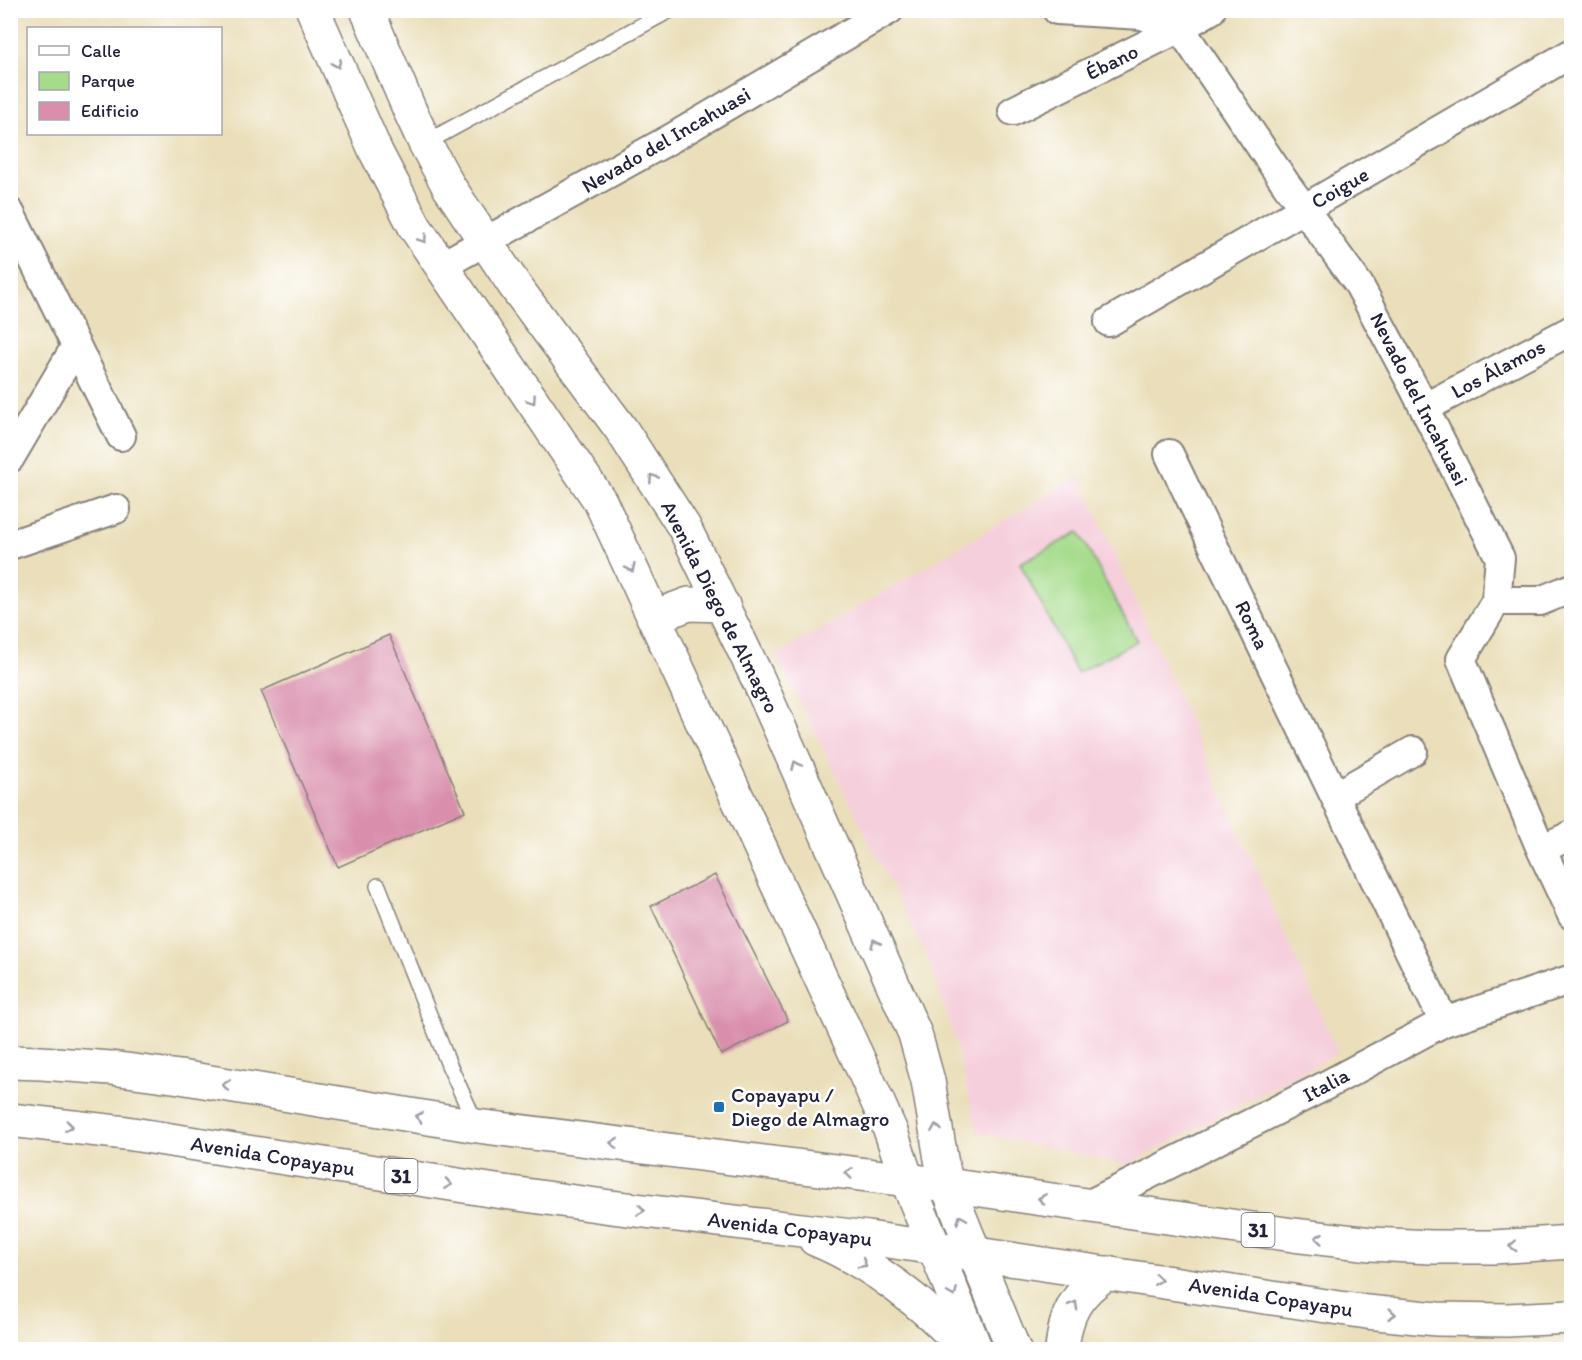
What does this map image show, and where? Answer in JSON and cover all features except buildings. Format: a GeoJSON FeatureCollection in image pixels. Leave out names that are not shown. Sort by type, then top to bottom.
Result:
{"type":"FeatureCollection","features":[{"type":"Feature","properties":{"kind":"main road"},"geometry":{"type":"LineString","coordinates":[[313,10],[376,152],[415,227],[600,501],[891,1132],[907,1180],[976,1350]]}},
{"type":"Feature","properties":{"kind":"main road","name":"Avenida Diego de Almagro"},"geometry":{"type":"LineString","coordinates":[[367,10],[425,143],[449,187],[515,286],[621,429],[684,527],[723,605],[915,1034],[928,1081],[947,1185],[1014,1350]]}},
{"type":"Feature","properties":{"kind":"main road"},"geometry":{"type":"LineString","coordinates":[[653,617],[689,604],[723,605]]}},
{"type":"Feature","properties":{"kind":"main road","name":"31"},"geometry":{"type":"LineString","coordinates":[[10,1062],[111,1068],[180,1077],[477,1126],[947,1185],[1293,1235],[1371,1244],[1493,1247],[1572,1242]]}},
{"type":"Feature","properties":{"kind":"main road","name":"Avenida Copayapu"},"geometry":{"type":"LineString","coordinates":[[10,1120],[126,1133],[496,1191],[868,1238],[1367,1312],[1437,1319],[1507,1320],[1572,1317]]}},
{"type":"Feature","properties":{"kind":"main road"},"geometry":{"type":"LineString","coordinates":[[792,1229],[830,1245],[876,1272],[932,1315],[966,1350]]}},
{"type":"Feature","properties":{"kind":"main road"},"geometry":{"type":"LineString","coordinates":[[1062,1350],[1067,1319],[1072,1307],[1092,1283],[1107,1273]]}},
{"type":"Feature","properties":{"kind":"street","name":"Nevado del Incahuasi"},"geometry":{"type":"LineString","coordinates":[[441,266],[672,138],[889,10]]}},
{"type":"Feature","properties":{"kind":"street"},"geometry":{"type":"LineString","coordinates":[[1057,10],[1142,15],[1180,28]]}},
{"type":"Feature","properties":{"kind":"street","name":"Ébano"},"geometry":{"type":"LineString","coordinates":[[1013,111],[1180,28],[1211,10]]}},
{"type":"Feature","properties":{"kind":"street","name":"Nevado del Incahuasi"},"geometry":{"type":"LineString","coordinates":[[1180,28],[1359,285],[1500,558],[1496,601],[1461,659],[1540,849],[1572,915]]}},
{"type":"Feature","properties":{"kind":"street","name":"Coigue"},"geometry":{"type":"LineString","coordinates":[[1109,322],[1572,53]]}},
{"type":"Feature","properties":{"kind":"street"},"geometry":{"type":"LineString","coordinates":[[10,213],[121,436]]}},
{"type":"Feature","properties":{"kind":"street","name":"Los Álamos"},"geometry":{"type":"LineString","coordinates":[[1424,408],[1572,330]]}},
{"type":"Feature","properties":{"kind":"street"},"geometry":{"type":"LineString","coordinates":[[10,458],[76,346]]}},
{"type":"Feature","properties":{"kind":"street","name":"Roma"},"geometry":{"type":"LineString","coordinates":[[1169,454],[1444,1022]]}},
{"type":"Feature","properties":{"kind":"street"},"geometry":{"type":"LineString","coordinates":[[10,545],[116,509]]}},
{"type":"Feature","properties":{"kind":"street"},"geometry":{"type":"LineString","coordinates":[[1496,601],[1540,601],[1572,588]]}},
{"type":"Feature","properties":{"kind":"street"},"geometry":{"type":"LineString","coordinates":[[1335,796],[1413,751]]}},
{"type":"Feature","properties":{"kind":"street"},"geometry":{"type":"LineString","coordinates":[[1540,849],[1572,835]]}},
{"type":"Feature","properties":{"kind":"street","name":"Italia"},"geometry":{"type":"LineString","coordinates":[[1086,1206],[1321,1088],[1444,1022],[1572,979]]}},
{"type":"Feature","properties":{"kind":"lane"},"geometry":{"type":"LineString","coordinates":[[425,143],[670,10]]}},
{"type":"Feature","properties":{"kind":"lane"},"geometry":{"type":"LineString","coordinates":[[378,886],[449,1065],[477,1126]]}},
{"type":"Feature","properties":{"kind":"shaded area"},"geometry":{"type":"Polygon","coordinates":[[[1080,476],[1338,1053],[1128,1165],[977,1132],[956,1044],[929,961],[776,655],[1080,476]]]}},
{"type":"Feature","properties":{"kind":"green space"},"geometry":{"type":"Polygon","coordinates":[[[1079,532],[1137,641],[1077,673],[1020,563],[1079,532]]]}},
{"type":"Feature","properties":{"kind":"place","name":"Copayapu / Diego de Almagro"},"geometry":{"type":"Point","coordinates":[719,1107]}}]}
